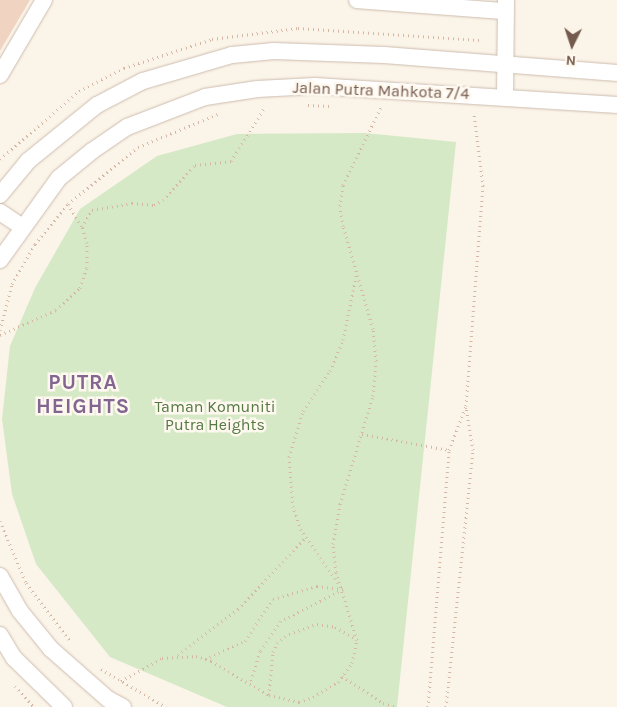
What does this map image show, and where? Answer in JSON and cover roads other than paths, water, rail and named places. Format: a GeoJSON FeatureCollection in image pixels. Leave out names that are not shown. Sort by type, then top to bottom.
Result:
{"type":"FeatureCollection","features":[{"type":"Feature","properties":{"kind":"street"},"geometry":{"type":"LineString","coordinates":[[0,74],[44,0]]}},
{"type":"Feature","properties":{"kind":"street"},"geometry":{"type":"LineString","coordinates":[[357,0],[506,6],[504,97]]}},
{"type":"Feature","properties":{"kind":"street","name":"Jalan Putra Mahkota 7/4"},"geometry":{"type":"LineString","coordinates":[[0,195],[28,162],[97,105],[143,81],[232,55],[274,51],[384,55],[617,73]]}},
{"type":"Feature","properties":{"kind":"street","name":"Jalan Putra Mahkota 7/4"},"geometry":{"type":"LineString","coordinates":[[1,255],[59,178],[78,162],[127,126],[205,97],[257,88],[315,86],[617,105]]}},
{"type":"Feature","properties":{"kind":"street"},"geometry":{"type":"LineString","coordinates":[[0,212],[22,228]]}},
{"type":"Feature","properties":{"kind":"street"},"geometry":{"type":"LineString","coordinates":[[0,576],[20,611],[52,649],[108,699],[123,707]]}},
{"type":"Feature","properties":{"kind":"street"},"geometry":{"type":"LineString","coordinates":[[0,635],[14,658],[64,707]]}},
{"type":"Feature","properties":{"kind":"district","name":"PUTRA HEIGHTS"},"geometry":{"type":"Point","coordinates":[83,394]}},
{"type":"Feature","properties":{"kind":"park label","name":"Taman Komuniti Putra Heights"},"geometry":{"type":"Point","coordinates":[215,416]}}]}
